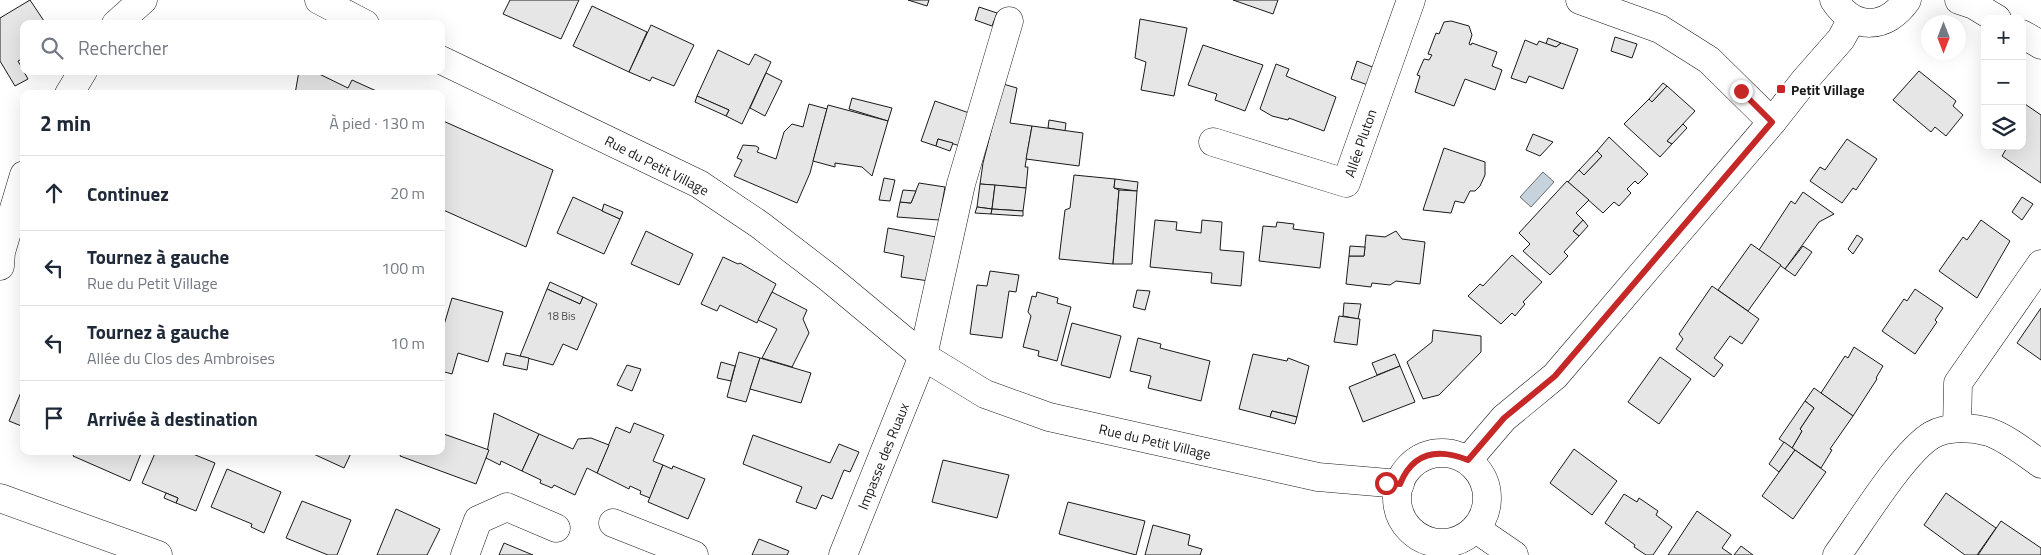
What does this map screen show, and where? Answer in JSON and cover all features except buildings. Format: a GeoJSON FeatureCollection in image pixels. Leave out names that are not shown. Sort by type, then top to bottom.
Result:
{"type":"FeatureCollection","features":[{"type":"Feature","properties":{"kind":"street"},"geometry":{"type":"LineString","coordinates":[[120,20],[143,0]]}},
{"type":"Feature","properties":{"kind":"street"},"geometry":{"type":"LineString","coordinates":[[319,0],[357,20]]}},
{"type":"Feature","properties":{"kind":"street","name":"Allée Pluton"},"geometry":{"type":"LineString","coordinates":[[1213,142],[1346,183],[1412,0]]}},
{"type":"Feature","properties":{"kind":"street"},"geometry":{"type":"LineString","coordinates":[[1580,0],[1660,29],[1709,60],[1772,122]]}},
{"type":"Feature","properties":{"kind":"street"},"geometry":{"type":"LineString","coordinates":[[1468,460],[1504,418],[1555,376],[1772,122],[1841,39],[1843,10],[1866,23],[1884,21],[1896,14],[1907,0]]}},
{"type":"Feature","properties":{"kind":"street"},"geometry":{"type":"LineString","coordinates":[[1959,0],[1974,5],[1990,15]]}},
{"type":"Feature","properties":{"kind":"street"},"geometry":{"type":"LineString","coordinates":[[923,356],[961,184],[1009,21]]}},
{"type":"Feature","properties":{"kind":"street"},"geometry":{"type":"LineString","coordinates":[[2026,36],[2041,45]]}},
{"type":"Feature","properties":{"kind":"street","name":"Rue du Petit Village"},"geometry":{"type":"LineString","coordinates":[[445,62],[699,184],[760,224],[923,356],[985,394],[1050,417],[1318,477],[1400,484]]}},
{"type":"Feature","properties":{"kind":"street"},"geometry":{"type":"LineString","coordinates":[[71,90],[81,75]]}},
{"type":"Feature","properties":{"kind":"street"},"geometry":{"type":"LineString","coordinates":[[0,266],[1,252],[20,188]]}},
{"type":"Feature","properties":{"kind":"street"},"geometry":{"type":"LineString","coordinates":[[1957,428],[1958,383],[2041,264]]}},
{"type":"Feature","properties":{"kind":"street","name":"Impasse des Ruaux"},"geometry":{"type":"LineString","coordinates":[[842,555],[923,356]]}},
{"type":"Feature","properties":{"kind":"street"},"geometry":{"type":"LineString","coordinates":[[1837,555],[1908,456],[1933,435],[1957,428],[1989,432],[2041,464]]}},
{"type":"Feature","properties":{"kind":"street"},"geometry":{"type":"LineString","coordinates":[[1433,454],[1452,454],[1468,460],[1479,470],[1487,489],[1488,506],[1481,524],[1470,535],[1452,543],[1417,547],[1397,507],[1397,490],[1404,473],[1417,460],[1433,454]]}},
{"type":"Feature","properties":{"kind":"street"},"geometry":{"type":"LineString","coordinates":[[0,498],[158,555]]}},
{"type":"Feature","properties":{"kind":"street"},"geometry":{"type":"LineString","coordinates":[[464,555],[478,520],[508,506],[556,528]]}},
{"type":"Feature","properties":{"kind":"street"},"geometry":{"type":"LineString","coordinates":[[614,523],[694,555]]}},
{"type":"Feature","properties":{"kind":"street"},"geometry":{"type":"LineString","coordinates":[[1476,529],[1514,555]]}},
{"type":"Feature","properties":{"kind":"shaded area"},"geometry":{"type":"Polygon","coordinates":[[[1543,172],[1554,182],[1531,207],[1520,197],[1543,172]]]}},
{"type":"Feature","properties":{"kind":"place","name":"Petit Village"},"geometry":{"type":"Point","coordinates":[1781,89]}},
{"type":"Feature","properties":{"kind":"route"},"geometry":{"type":"LineString","coordinates":[[1386,483],[1400,484],[1404,473],[1417,460],[1433,454],[1452,454],[1468,460],[1504,418],[1555,376],[1772,122],[1741,91]]}}]}
